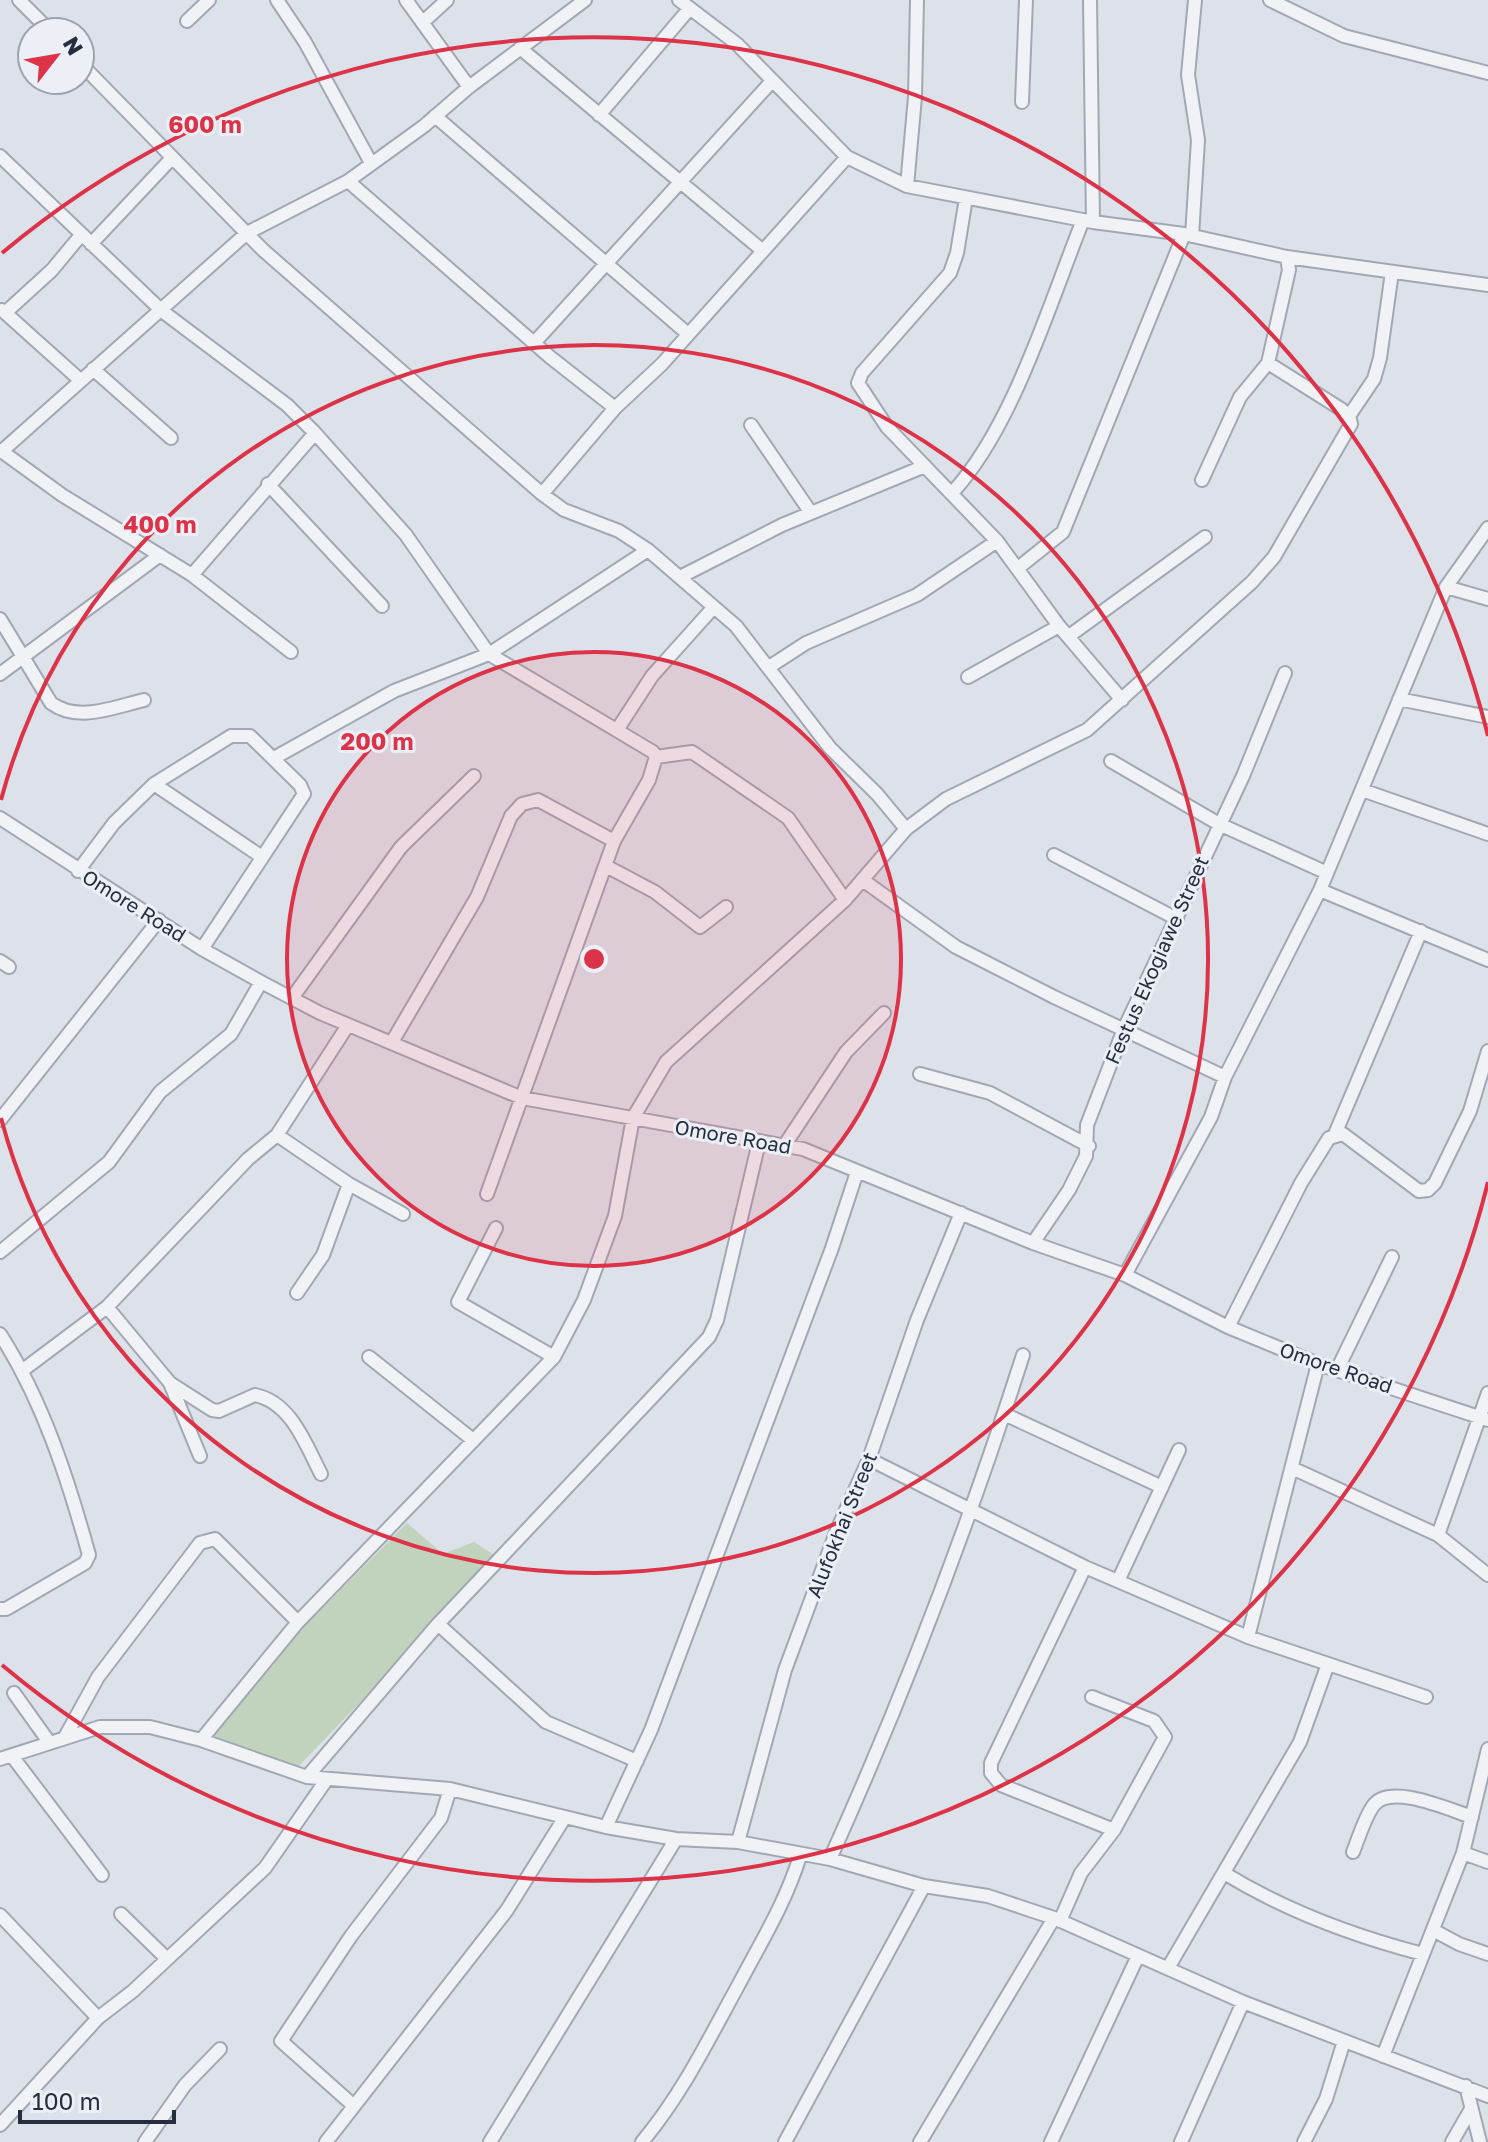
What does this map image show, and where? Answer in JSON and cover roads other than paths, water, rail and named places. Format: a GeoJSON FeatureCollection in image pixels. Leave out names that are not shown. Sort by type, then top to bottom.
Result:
{"type":"FeatureCollection","features":[{"type":"Feature","properties":{"kind":"street"},"geometry":{"type":"LineString","coordinates":[[19,0],[35,16]]}},
{"type":"Feature","properties":{"kind":"street"},"geometry":{"type":"LineString","coordinates":[[187,21],[209,0]]}},
{"type":"Feature","properties":{"kind":"street"},"geometry":{"type":"LineString","coordinates":[[277,0],[305,42],[371,163]]}},
{"type":"Feature","properties":{"kind":"street"},"geometry":{"type":"LineString","coordinates":[[406,0],[469,87]]}},
{"type":"Feature","properties":{"kind":"street"},"geometry":{"type":"LineString","coordinates":[[423,22],[447,0]]}},
{"type":"Feature","properties":{"kind":"street"},"geometry":{"type":"LineString","coordinates":[[291,652],[192,575],[62,495],[1,450],[247,233],[348,181],[585,0]]}},
{"type":"Feature","properties":{"kind":"street"},"geometry":{"type":"LineString","coordinates":[[679,0],[737,44],[847,157],[907,186],[1088,221],[1188,235],[1287,257],[1488,285]]}},
{"type":"Feature","properties":{"kind":"street"},"geometry":{"type":"LineString","coordinates":[[907,186],[915,97],[917,0]]}},
{"type":"Feature","properties":{"kind":"street"},"geometry":{"type":"LineString","coordinates":[[1022,102],[1026,0]]}},
{"type":"Feature","properties":{"kind":"street"},"geometry":{"type":"LineString","coordinates":[[952,493],[977,465],[1014,390],[1088,221],[1090,0]]}},
{"type":"Feature","properties":{"kind":"street"},"geometry":{"type":"LineString","coordinates":[[1018,568],[1063,532],[1188,235],[1198,140],[1188,75],[1195,0]]}},
{"type":"Feature","properties":{"kind":"street"},"geometry":{"type":"LineString","coordinates":[[1270,0],[1344,36],[1488,73]]}},
{"type":"Feature","properties":{"kind":"street"},"geometry":{"type":"LineString","coordinates":[[599,115],[690,8]]}},
{"type":"Feature","properties":{"kind":"street"},"geometry":{"type":"LineString","coordinates":[[520,48],[763,251]]}},
{"type":"Feature","properties":{"kind":"street"},"geometry":{"type":"LineString","coordinates":[[96,80],[171,159],[334,314],[542,494],[592,523],[619,531],[648,550],[736,626],[830,748],[877,794],[906,829]]}},
{"type":"Feature","properties":{"kind":"street"},"geometry":{"type":"LineString","coordinates":[[534,343],[772,81]]}},
{"type":"Feature","properties":{"kind":"street"},"geometry":{"type":"LineString","coordinates":[[435,116],[688,334]]}},
{"type":"Feature","properties":{"kind":"street"},"geometry":{"type":"LineString","coordinates":[[0,156],[162,311],[287,405],[315,433],[406,535],[489,654],[653,752],[656,757],[649,780],[614,841],[487,1194]]}},
{"type":"Feature","properties":{"kind":"street"},"geometry":{"type":"LineString","coordinates":[[542,494],[615,408],[688,334],[847,157]]}},
{"type":"Feature","properties":{"kind":"street"},"geometry":{"type":"LineString","coordinates":[[80,380],[3,310],[86,240],[171,159]]}},
{"type":"Feature","properties":{"kind":"street"},"geometry":{"type":"LineString","coordinates":[[348,181],[534,343],[615,408]]}},
{"type":"Feature","properties":{"kind":"street"},"geometry":{"type":"LineString","coordinates":[[966,198],[957,253],[950,273],[862,373],[858,383],[887,427],[997,541],[1059,626],[1122,700]]}},
{"type":"Feature","properties":{"kind":"street"},"geometry":{"type":"LineString","coordinates":[[1202,480],[1240,397],[1268,363],[1289,270],[1287,257]]}},
{"type":"Feature","properties":{"kind":"street"},"geometry":{"type":"LineString","coordinates":[[1349,416],[1377,369],[1387,325],[1392,272]]}},
{"type":"Feature","properties":{"kind":"street"},"geometry":{"type":"LineString","coordinates":[[201,1740],[298,1622],[554,1357],[584,1300],[615,1216],[633,1118],[666,1062],[845,900],[906,829],[946,799],[1087,730],[1252,582],[1274,557],[1351,424],[1349,416],[1268,363]]}},
{"type":"Feature","properties":{"kind":"street"},"geometry":{"type":"LineString","coordinates":[[93,369],[171,438]]}},
{"type":"Feature","properties":{"kind":"street"},"geometry":{"type":"LineString","coordinates":[[751,425],[811,513]]}},
{"type":"Feature","properties":{"kind":"street"},"geometry":{"type":"LineString","coordinates":[[192,575],[315,433]]}},
{"type":"Feature","properties":{"kind":"street"},"geometry":{"type":"LineString","coordinates":[[680,577],[811,513],[925,466]]}},
{"type":"Feature","properties":{"kind":"street"},"geometry":{"type":"LineString","coordinates":[[268,484],[382,606]]}},
{"type":"Feature","properties":{"kind":"street"},"geometry":{"type":"LineString","coordinates":[[1125,1275],[1211,1117],[1225,1077],[1320,890],[1446,587],[1488,528]]}},
{"type":"Feature","properties":{"kind":"street"},"geometry":{"type":"LineString","coordinates":[[1069,636],[1205,537]]}},
{"type":"Feature","properties":{"kind":"street"},"geometry":{"type":"LineString","coordinates":[[769,667],[806,643],[917,595],[997,541]]}},
{"type":"Feature","properties":{"kind":"street"},"geometry":{"type":"LineString","coordinates":[[274,758],[394,691],[489,654],[648,550]]}},
{"type":"Feature","properties":{"kind":"street"},"geometry":{"type":"LineString","coordinates":[[0,674],[160,555]]}},
{"type":"Feature","properties":{"kind":"street"},"geometry":{"type":"LineString","coordinates":[[1446,587],[1488,599]]}},
{"type":"Feature","properties":{"kind":"street"},"geometry":{"type":"LineString","coordinates":[[617,730],[652,676],[713,608]]}},
{"type":"Feature","properties":{"kind":"street"},"geometry":{"type":"LineString","coordinates":[[0,619],[51,703],[63,712],[79,714],[144,700]]}},
{"type":"Feature","properties":{"kind":"street"},"geometry":{"type":"LineString","coordinates":[[968,677],[1059,626]]}},
{"type":"Feature","properties":{"kind":"street","name":"Festus Ekogiawe Street"},"geometry":{"type":"LineString","coordinates":[[1033,1243],[1069,1190],[1089,1146],[1087,1125],[1124,1029],[1243,776],[1285,673]]}},
{"type":"Feature","properties":{"kind":"street"},"geometry":{"type":"LineString","coordinates":[[1399,699],[1488,717]]}},
{"type":"Feature","properties":{"kind":"street"},"geometry":{"type":"LineString","coordinates":[[78,871],[114,823],[154,784],[231,736],[250,736],[300,785],[304,794],[202,949]]}},
{"type":"Feature","properties":{"kind":"street"},"geometry":{"type":"LineString","coordinates":[[656,757],[692,752],[788,818],[845,900]]}},
{"type":"Feature","properties":{"kind":"street"},"geometry":{"type":"LineString","coordinates":[[1111,761],[1219,824],[1325,872]]}},
{"type":"Feature","properties":{"kind":"street"},"geometry":{"type":"LineString","coordinates":[[292,998],[401,847],[474,776]]}},
{"type":"Feature","properties":{"kind":"street"},"geometry":{"type":"LineString","coordinates":[[154,784],[262,857]]}},
{"type":"Feature","properties":{"kind":"street"},"geometry":{"type":"LineString","coordinates":[[1362,790],[1488,834]]}},
{"type":"Feature","properties":{"kind":"street"},"geometry":{"type":"LineString","coordinates":[[392,1042],[449,950],[477,897],[511,816],[522,804],[538,800],[614,841]]}},
{"type":"Feature","properties":{"kind":"street","name":"Omore Road"},"geometry":{"type":"LineString","coordinates":[[0,818],[202,949],[261,982],[348,1025],[522,1098],[803,1149],[1033,1243],[1125,1275],[1228,1327],[1318,1364],[1484,1418]]}},
{"type":"Feature","properties":{"kind":"street"},"geometry":{"type":"LineString","coordinates":[[1054,855],[1177,919]]}},
{"type":"Feature","properties":{"kind":"street"},"geometry":{"type":"LineString","coordinates":[[606,866],[655,892],[700,927],[726,907]]}},
{"type":"Feature","properties":{"kind":"street"},"geometry":{"type":"LineString","coordinates":[[864,881],[956,947],[1225,1077]]}},
{"type":"Feature","properties":{"kind":"street"},"geometry":{"type":"LineString","coordinates":[[1320,890],[1488,960]]}},
{"type":"Feature","properties":{"kind":"street"},"geometry":{"type":"LineString","coordinates":[[0,1120],[159,920]]}},
{"type":"Feature","properties":{"kind":"street"},"geometry":{"type":"LineString","coordinates":[[1228,1327],[1301,1183],[1335,1134],[1394,1003],[1421,931]]}},
{"type":"Feature","properties":{"kind":"street"},"geometry":{"type":"LineString","coordinates":[[0,1252],[109,1162],[160,1092],[231,1034],[261,982]]}},
{"type":"Feature","properties":{"kind":"street"},"geometry":{"type":"LineString","coordinates":[[784,1146],[846,1052],[884,1013]]}},
{"type":"Feature","properties":{"kind":"street"},"geometry":{"type":"LineString","coordinates":[[23,1370],[107,1307],[248,1159],[277,1135],[348,1025]]}},
{"type":"Feature","properties":{"kind":"street"},"geometry":{"type":"LineString","coordinates":[[1335,1134],[1343,1134],[1419,1191],[1428,1190],[1435,1183],[1470,1111],[1488,1051]]}},
{"type":"Feature","properties":{"kind":"street"},"geometry":{"type":"LineString","coordinates":[[920,1074],[990,1093],[1089,1146]]}},
{"type":"Feature","properties":{"kind":"street"},"geometry":{"type":"LineString","coordinates":[[277,1135],[349,1184],[403,1214]]}},
{"type":"Feature","properties":{"kind":"street"},"geometry":{"type":"LineString","coordinates":[[307,1777],[438,1624],[709,1337],[717,1320],[759,1142]]}},
{"type":"Feature","properties":{"kind":"street"},"geometry":{"type":"LineString","coordinates":[[606,1827],[637,1761],[749,1474],[857,1172]]}},
{"type":"Feature","properties":{"kind":"street"},"geometry":{"type":"LineString","coordinates":[[297,1293],[323,1255],[349,1184]]}},
{"type":"Feature","properties":{"kind":"street","name":"Alufokhai Street"},"geometry":{"type":"LineString","coordinates":[[738,1842],[785,1670],[837,1530],[869,1459],[917,1320],[961,1213]]}},
{"type":"Feature","properties":{"kind":"street"},"geometry":{"type":"LineString","coordinates":[[496,1228],[458,1302],[554,1357]]}},
{"type":"Feature","properties":{"kind":"street"},"geometry":{"type":"LineString","coordinates":[[1337,1370],[1392,1257]]}},
{"type":"Feature","properties":{"kind":"street"},"geometry":{"type":"LineString","coordinates":[[107,1307],[170,1383],[200,1456]]}},
{"type":"Feature","properties":{"kind":"street"},"geometry":{"type":"LineString","coordinates":[[0,1334],[23,1370],[70,1485],[89,1555],[85,1563],[6,1609],[0,1609]]}},
{"type":"Feature","properties":{"kind":"street"},"geometry":{"type":"LineString","coordinates":[[830,1859],[870,1770],[972,1514],[1023,1355]]}},
{"type":"Feature","properties":{"kind":"street"},"geometry":{"type":"LineString","coordinates":[[369,1357],[473,1440]]}},
{"type":"Feature","properties":{"kind":"street"},"geometry":{"type":"LineString","coordinates":[[1248,1637],[1318,1364]]}},
{"type":"Feature","properties":{"kind":"street"},"geometry":{"type":"LineString","coordinates":[[170,1383],[219,1411],[255,1395],[267,1397],[281,1407],[301,1435],[321,1474]]}},
{"type":"Feature","properties":{"kind":"street"},"geometry":{"type":"LineString","coordinates":[[1438,1535],[1484,1418],[1488,1393]]}},
{"type":"Feature","properties":{"kind":"street"},"geometry":{"type":"LineString","coordinates":[[1004,1414],[1162,1487]]}},
{"type":"Feature","properties":{"kind":"street"},"geometry":{"type":"LineString","coordinates":[[1118,1581],[1179,1450]]}},
{"type":"Feature","properties":{"kind":"street"},"geometry":{"type":"LineString","coordinates":[[869,1459],[972,1514],[1085,1567],[1248,1637],[1426,1697]]}},
{"type":"Feature","properties":{"kind":"street"},"geometry":{"type":"LineString","coordinates":[[1292,1468],[1438,1535],[1488,1575]]}},
{"type":"Feature","properties":{"kind":"street"},"geometry":{"type":"LineString","coordinates":[[65,1737],[98,1677],[200,1543],[208,1539],[215,1539],[298,1622]]}},
{"type":"Feature","properties":{"kind":"street"},"geometry":{"type":"LineString","coordinates":[[1085,1567],[991,1763],[991,1773],[1001,1785],[1114,1830]]}},
{"type":"Feature","properties":{"kind":"street"},"geometry":{"type":"LineString","coordinates":[[438,1624],[546,1722],[637,1761]]}},
{"type":"Feature","properties":{"kind":"street"},"geometry":{"type":"LineString","coordinates":[[1168,1968],[1300,1742],[1328,1664]]}},
{"type":"Feature","properties":{"kind":"street"},"geometry":{"type":"LineString","coordinates":[[14,1693],[49,1742]]}},
{"type":"Feature","properties":{"kind":"street"},"geometry":{"type":"LineString","coordinates":[[920,2142],[1057,1919],[1081,1873],[1114,1830],[1165,1737],[1154,1721],[1092,1697]]}},
{"type":"Feature","properties":{"kind":"street"},"geometry":{"type":"LineString","coordinates":[[102,1875],[6,1758],[100,1727],[150,1727],[201,1740],[307,1777],[450,1789],[606,1827],[676,1839],[738,1842],[800,1856],[830,1859],[924,1886],[988,1896],[1057,1919],[1137,1958],[1168,1968],[1243,2002],[1488,2096]]}},
{"type":"Feature","properties":{"kind":"street"},"geometry":{"type":"LineString","coordinates":[[1383,2056],[1463,1853],[1488,1749]]}},
{"type":"Feature","properties":{"kind":"street"},"geometry":{"type":"LineString","coordinates":[[3,2116],[98,2018],[133,1991],[265,1868],[327,1779]]}},
{"type":"Feature","properties":{"kind":"street"},"geometry":{"type":"LineString","coordinates":[[354,2106],[281,2041],[351,1936],[441,1818],[450,1789]]}},
{"type":"Feature","properties":{"kind":"street"},"geometry":{"type":"LineString","coordinates":[[1353,1852],[1373,1806],[1384,1796],[1402,1796],[1472,1817]]}},
{"type":"Feature","properties":{"kind":"street"},"geometry":{"type":"LineString","coordinates":[[326,2142],[507,1910],[565,1817]]}},
{"type":"Feature","properties":{"kind":"street"},"geometry":{"type":"LineString","coordinates":[[490,2142],[676,1839]]}},
{"type":"Feature","properties":{"kind":"street"},"geometry":{"type":"LineString","coordinates":[[1463,1853],[1488,1862]]}},
{"type":"Feature","properties":{"kind":"street"},"geometry":{"type":"LineString","coordinates":[[642,2142],[670,2109],[704,2054],[787,1898],[800,1856]]}},
{"type":"Feature","properties":{"kind":"street"},"geometry":{"type":"LineString","coordinates":[[1224,1873],[1259,1894],[1309,1916],[1373,1941],[1423,1954]]}},
{"type":"Feature","properties":{"kind":"street"},"geometry":{"type":"LineString","coordinates":[[785,2142],[924,1886]]}},
{"type":"Feature","properties":{"kind":"street"},"geometry":{"type":"LineString","coordinates":[[121,1914],[166,1958]]}},
{"type":"Feature","properties":{"kind":"street"},"geometry":{"type":"LineString","coordinates":[[0,1915],[98,2018]]}},
{"type":"Feature","properties":{"kind":"street"},"geometry":{"type":"LineString","coordinates":[[1433,1930],[1459,1944],[1488,1954]]}},
{"type":"Feature","properties":{"kind":"street"},"geometry":{"type":"LineString","coordinates":[[1051,2142],[1137,1958]]}},
{"type":"Feature","properties":{"kind":"street"},"geometry":{"type":"LineString","coordinates":[[1181,2142],[1243,2002]]}},
{"type":"Feature","properties":{"kind":"street"},"geometry":{"type":"LineString","coordinates":[[1304,2142],[1326,2099],[1344,2041]]}},
{"type":"Feature","properties":{"kind":"street"},"geometry":{"type":"LineString","coordinates":[[145,2142],[185,2085],[220,2049]]}},
{"type":"Feature","properties":{"kind":"street"},"geometry":{"type":"LineString","coordinates":[[1466,2086],[1480,2142]]}},
{"type":"Feature","properties":{"kind":"street"},"geometry":{"type":"LineString","coordinates":[[1452,2142],[1471,2109]]}}]}
